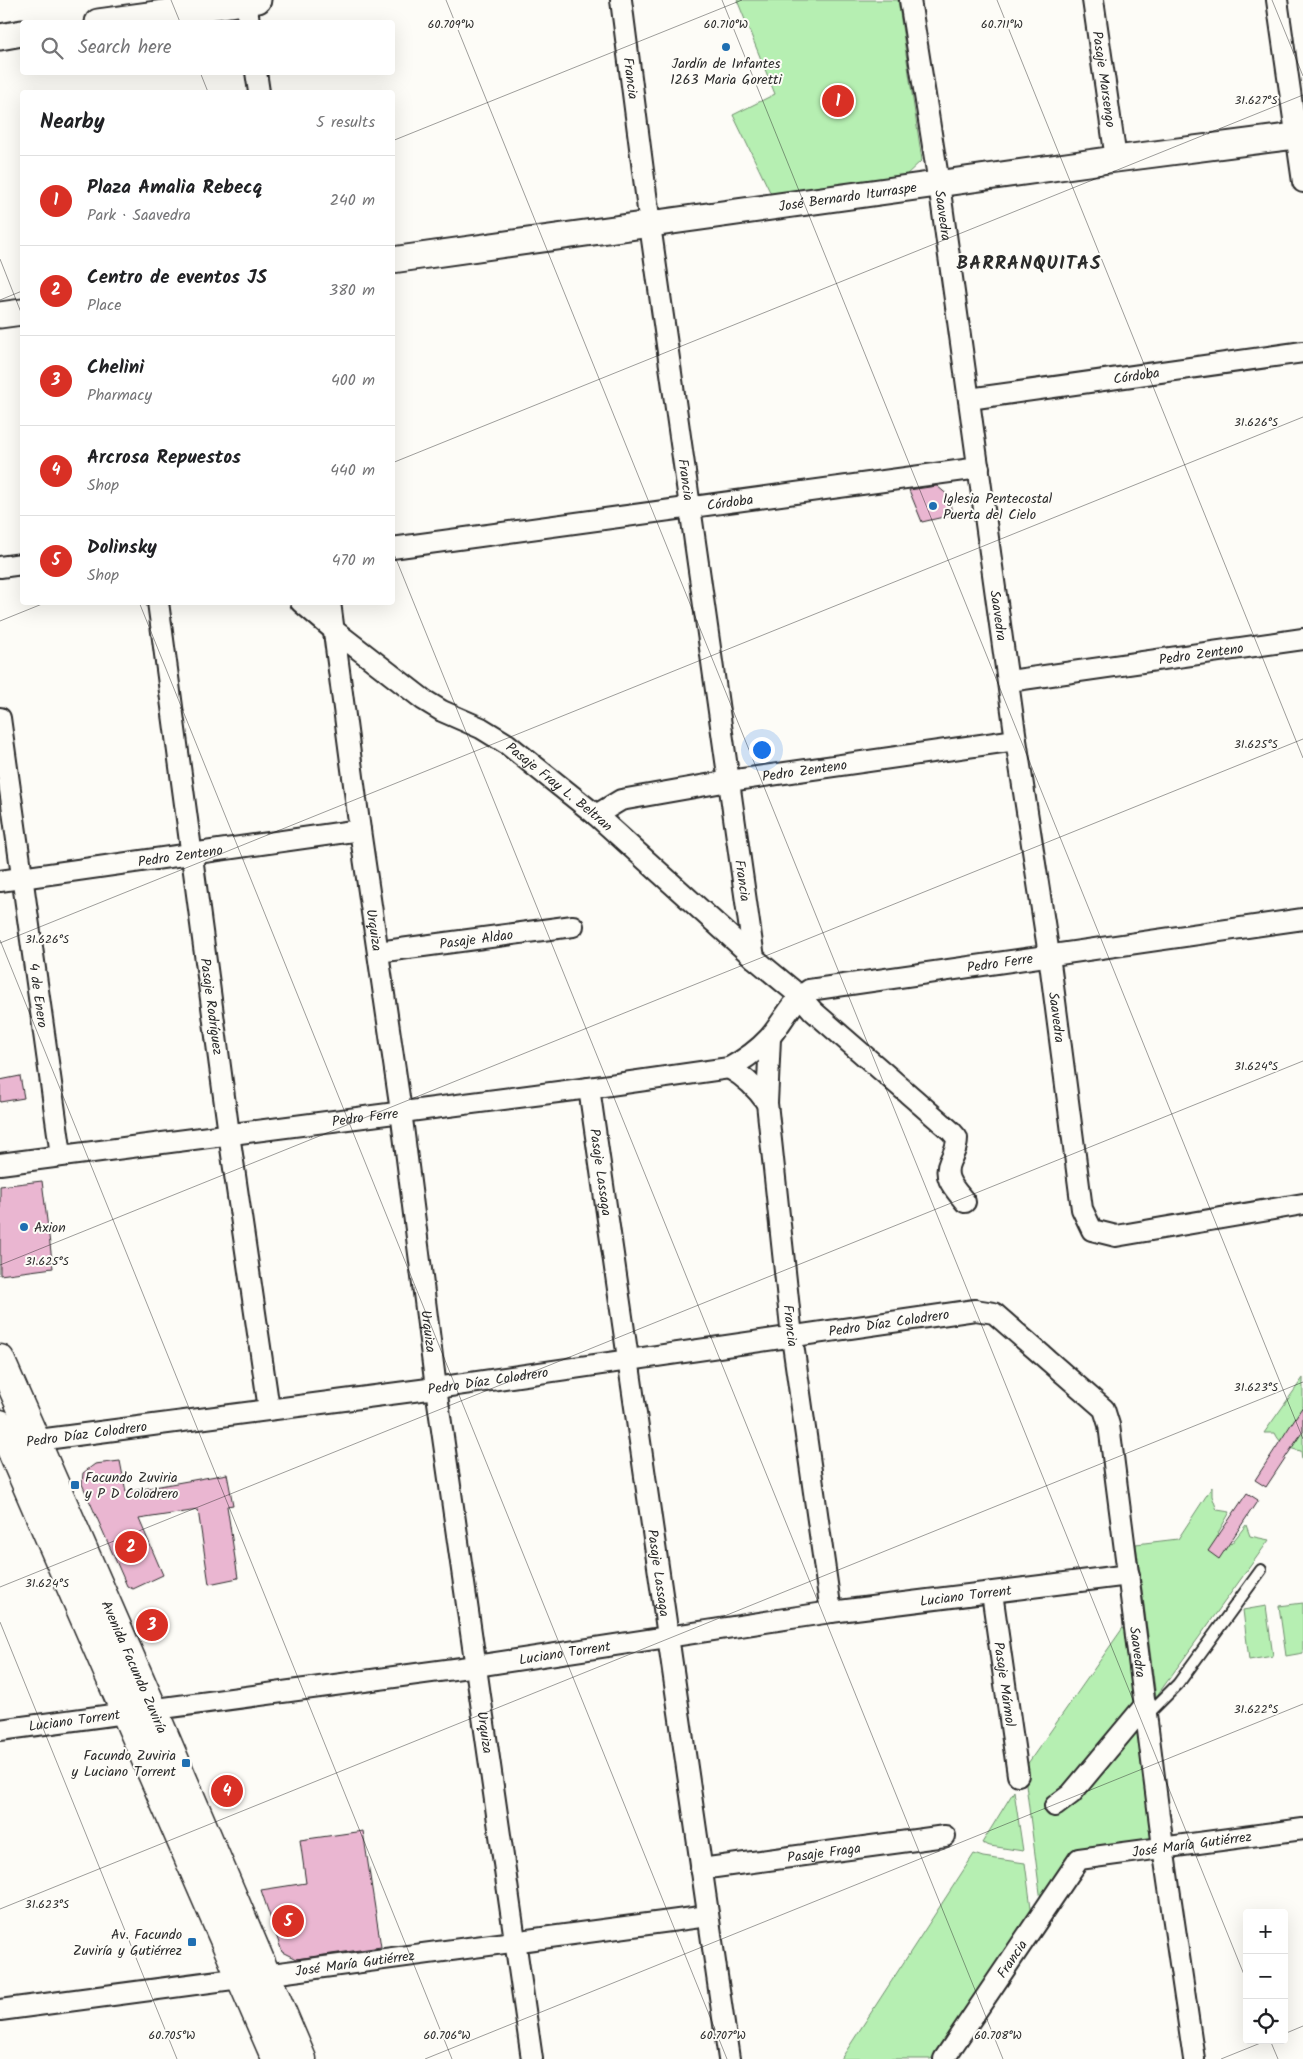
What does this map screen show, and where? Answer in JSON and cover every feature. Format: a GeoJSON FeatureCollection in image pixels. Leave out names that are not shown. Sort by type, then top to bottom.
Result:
{"type":"FeatureCollection","features":[{"type":"Feature","properties":{"kind":"main road","name":"Avenida Facundo Zuviría"},"geometry":{"type":"LineString","coordinates":[[0,1359],[11,1439],[126,1713],[253,1976],[302,2059]]}},
{"type":"Feature","properties":{"kind":"main road","name":"Avenida Facundo Zuviría"},"geometry":{"type":"LineString","coordinates":[[11,1439],[153,1709],[253,1976],[276,2059]]}},
{"type":"Feature","properties":{"kind":"street","name":"Francia"},"geometry":{"type":"LineString","coordinates":[[621,0],[650,224],[754,958]]}},
{"type":"Feature","properties":{"kind":"street","name":"Saavedra"},"geometry":{"type":"LineString","coordinates":[[910,0],[939,184],[1016,740],[1049,955],[1082,1209],[1092,1230],[1116,1236],[1303,1204]]}},
{"type":"Feature","properties":{"kind":"street","name":"Pasaje Marsengo"},"geometry":{"type":"LineString","coordinates":[[1093,0],[1116,160]]}},
{"type":"Feature","properties":{"kind":"street"},"geometry":{"type":"LineString","coordinates":[[1277,0],[1300,136],[1303,182]]}},
{"type":"Feature","properties":{"kind":"street"},"geometry":{"type":"LineString","coordinates":[[117,20],[250,6]]}},
{"type":"Feature","properties":{"kind":"street"},"geometry":{"type":"LineString","coordinates":[[0,37],[20,34]]}},
{"type":"Feature","properties":{"kind":"street"},"geometry":{"type":"LineString","coordinates":[[256,75],[259,90]]}},
{"type":"Feature","properties":{"kind":"street","name":"José Bernardo Iturraspe"},"geometry":{"type":"LineString","coordinates":[[395,260],[1300,136]]}},
{"type":"Feature","properties":{"kind":"street"},"geometry":{"type":"LineString","coordinates":[[0,315],[20,312]]}},
{"type":"Feature","properties":{"kind":"street","name":"Córdoba"},"geometry":{"type":"LineString","coordinates":[[969,399],[1303,352]]}},
{"type":"Feature","properties":{"kind":"street","name":"Córdoba"},"geometry":{"type":"LineString","coordinates":[[395,548],[979,468]]}},
{"type":"Feature","properties":{"kind":"street"},"geometry":{"type":"LineString","coordinates":[[0,567],[20,564]]}},
{"type":"Feature","properties":{"kind":"street","name":"Pasaje Rodríguez"},"geometry":{"type":"LineString","coordinates":[[158,605],[228,1134],[269,1409]]}},
{"type":"Feature","properties":{"kind":"street","name":"Pasaje Fray L. Beltran"},"geometry":{"type":"LineString","coordinates":[[304,605],[334,632],[424,700],[442,711],[481,728],[507,744],[596,815],[754,958],[800,996],[813,1011],[951,1131],[957,1138],[957,1148],[947,1171],[949,1182],[965,1202]]}},
{"type":"Feature","properties":{"kind":"street","name":"Urquiza"},"geometry":{"type":"LineString","coordinates":[[330,605],[360,830],[401,1111],[436,1388],[532,2059]]}},
{"type":"Feature","properties":{"kind":"street","name":"Pedro Zenteno"},"geometry":{"type":"LineString","coordinates":[[1009,681],[1303,639]]}},
{"type":"Feature","properties":{"kind":"street","name":"4 de Enero"},"geometry":{"type":"LineString","coordinates":[[0,718],[61,1155]]}},
{"type":"Feature","properties":{"kind":"street","name":"Pedro Zenteno"},"geometry":{"type":"LineString","coordinates":[[596,815],[621,800],[729,781],[1016,740]]}},
{"type":"Feature","properties":{"kind":"street","name":"Pedro Zenteno"},"geometry":{"type":"LineString","coordinates":[[0,881],[360,830]]}},
{"type":"Feature","properties":{"kind":"street","name":"Pedro Ferre"},"geometry":{"type":"LineString","coordinates":[[0,1164],[589,1088],[729,1068],[749,1057],[770,1038],[800,996],[809,990],[1303,919]]}},
{"type":"Feature","properties":{"kind":"street","name":"Pasaje Aldao"},"geometry":{"type":"LineString","coordinates":[[378,952],[573,926]]}},
{"type":"Feature","properties":{"kind":"street","name":"Francia"},"geometry":{"type":"LineString","coordinates":[[770,1038],[767,1103],[792,1337],[831,1612]]}},
{"type":"Feature","properties":{"kind":"street"},"geometry":{"type":"LineString","coordinates":[[729,1068],[753,1084],[767,1103]]}},
{"type":"Feature","properties":{"kind":"street","name":"Pasaje Lassaga"},"geometry":{"type":"LineString","coordinates":[[589,1088],[729,2059]]}},
{"type":"Feature","properties":{"kind":"street","name":"Saavedra"},"geometry":{"type":"LineString","coordinates":[[975,1310],[994,1313],[1104,1409],[1109,1424],[1163,1847],[1194,2059]]}},
{"type":"Feature","properties":{"kind":"street","name":"Pedro Díaz Colodrero"},"geometry":{"type":"LineString","coordinates":[[11,1439],[436,1388],[975,1310]]}},
{"type":"Feature","properties":{"kind":"street","name":"Luciano Torrent"},"geometry":{"type":"LineString","coordinates":[[0,1730],[476,1666],[831,1612],[1129,1575]]}},
{"type":"Feature","properties":{"kind":"street","name":"Pasaje Mármol"},"geometry":{"type":"LineString","coordinates":[[992,1593],[1018,1775]]}},
{"type":"Feature","properties":{"kind":"street"},"geometry":{"type":"LineString","coordinates":[[1055,1806],[1072,1794],[1147,1710]]}},
{"type":"Feature","properties":{"kind":"street","name":"José María Gutiérrez"},"geometry":{"type":"LineString","coordinates":[[1079,1859],[1303,1829]]}},
{"type":"Feature","properties":{"kind":"street","name":"Pasaje Fraga"},"geometry":{"type":"LineString","coordinates":[[701,1869],[945,1836]]}},
{"type":"Feature","properties":{"kind":"street","name":"Francia"},"geometry":{"type":"LineString","coordinates":[[944,2059],[1079,1859]]}},
{"type":"Feature","properties":{"kind":"street","name":"José María Gutiérrez"},"geometry":{"type":"LineString","coordinates":[[0,2010],[708,1916]]}},
{"type":"Feature","properties":{"kind":"lane"},"geometry":{"type":"LineString","coordinates":[[1147,1710],[1187,1672],[1261,1570]]}},
{"type":"Feature","properties":{"kind":"green space"},"geometry":{"type":"Polygon","coordinates":[[[737,0],[898,0],[922,160],[904,177],[772,196],[733,115],[775,94],[737,0]]]}},
{"type":"Feature","properties":{"kind":"green space"},"geometry":{"type":"Polygon","coordinates":[[[1303,1378],[1302,1460],[1301,1451],[1285,1445],[1275,1433],[1264,1433],[1303,1378]]]}},
{"type":"Feature","properties":{"kind":"green space"},"geometry":{"type":"Polygon","coordinates":[[[1212,1487],[1212,1496],[1217,1510],[1230,1512],[1218,1533],[1231,1544],[1246,1525],[1250,1536],[1269,1540],[1156,1697],[1136,1544],[1178,1539],[1212,1487]]]}},
{"type":"Feature","properties":{"kind":"green space"},"geometry":{"type":"Polygon","coordinates":[[[1303,1603],[1303,1653],[1286,1656],[1279,1606],[1303,1603]]]}},
{"type":"Feature","properties":{"kind":"green space"},"geometry":{"type":"Polygon","coordinates":[[[1266,1606],[1273,1656],[1249,1660],[1243,1610],[1266,1606]]]}},
{"type":"Feature","properties":{"kind":"green space"},"geometry":{"type":"Polygon","coordinates":[[[1127,1622],[1156,1839],[1075,1850],[1041,1901],[1024,1769],[1127,1622]]]}},
{"type":"Feature","properties":{"kind":"green space"},"geometry":{"type":"Polygon","coordinates":[[[1014,1791],[1023,1851],[982,1843],[1014,1791]]]}},
{"type":"Feature","properties":{"kind":"green space"},"geometry":{"type":"Polygon","coordinates":[[[974,1854],[1025,1863],[1032,1915],[931,2059],[841,2059],[974,1854]]]}},
{"type":"Feature","properties":{"kind":"building","name":"Iglesia Pentecostal Puerta del Cielo"},"geometry":{"type":"Polygon","coordinates":[[[937,486],[949,496],[952,515],[922,522],[909,490],[937,486]]]}},
{"type":"Feature","properties":{"kind":"building"},"geometry":{"type":"Polygon","coordinates":[[[20,1076],[24,1098],[0,1102],[0,1080],[20,1076]]]}},
{"type":"Feature","properties":{"kind":"building","name":"Axion"},"geometry":{"type":"Polygon","coordinates":[[[42,1181],[53,1268],[0,1275],[0,1186],[42,1181]]]}},
{"type":"Feature","properties":{"kind":"building"},"geometry":{"type":"Polygon","coordinates":[[[1303,1406],[1303,1431],[1266,1487],[1255,1480],[1303,1406]]]}},
{"type":"Feature","properties":{"kind":"building"},"geometry":{"type":"Polygon","coordinates":[[[120,1461],[126,1492],[227,1474],[233,1505],[227,1506],[238,1578],[209,1584],[198,1510],[139,1519],[163,1575],[133,1589],[127,1586],[82,1484],[83,1473],[95,1464],[120,1461]]]}},
{"type":"Feature","properties":{"kind":"building"},"geometry":{"type":"Polygon","coordinates":[[[1247,1493],[1258,1500],[1219,1559],[1208,1551],[1247,1493]]]}},
{"type":"Feature","properties":{"kind":"building"},"geometry":{"type":"Polygon","coordinates":[[[363,1831],[381,1947],[296,1959],[282,1952],[261,1890],[306,1883],[300,1840],[363,1831]]]}},
{"type":"Feature","properties":{"kind":"place","name":"Jardín de Infantes 1263 Maria Goretti"},"geometry":{"type":"Point","coordinates":[726,47]}},
{"type":"Feature","properties":{"kind":"place","name":"Plaza Amalia Rebecq"},"geometry":{"type":"Point","coordinates":[838,101]}},
{"type":"Feature","properties":{"kind":"place","name":"Iglesia Pentecostal Puerta del Cielo"},"geometry":{"type":"Point","coordinates":[933,506]}},
{"type":"Feature","properties":{"kind":"place","name":"Axion"},"geometry":{"type":"Point","coordinates":[24,1227]}},
{"type":"Feature","properties":{"kind":"place","name":"Facundo Zuviria y P D Colodrero"},"geometry":{"type":"Point","coordinates":[75,1485]}},
{"type":"Feature","properties":{"kind":"place","name":"Centro de eventos JS"},"geometry":{"type":"Point","coordinates":[131,1547]}},
{"type":"Feature","properties":{"kind":"place","name":"Chelini"},"geometry":{"type":"Point","coordinates":[152,1625]}},
{"type":"Feature","properties":{"kind":"place","name":"Facundo Zuviria y Luciano Torrent"},"geometry":{"type":"Point","coordinates":[186,1763]}},
{"type":"Feature","properties":{"kind":"place","name":"Arcrosa Repuestos"},"geometry":{"type":"Point","coordinates":[227,1791]}},
{"type":"Feature","properties":{"kind":"place","name":"Dolinsky"},"geometry":{"type":"Point","coordinates":[288,1921]}},
{"type":"Feature","properties":{"kind":"place","name":"Av. Facundo Zuviría y Gutiérrez"},"geometry":{"type":"Point","coordinates":[192,1942]}},
{"type":"Feature","properties":{"kind":"district","name":"BARRANQUITAS"},"geometry":{"type":"Point","coordinates":[1029,262]}}]}
